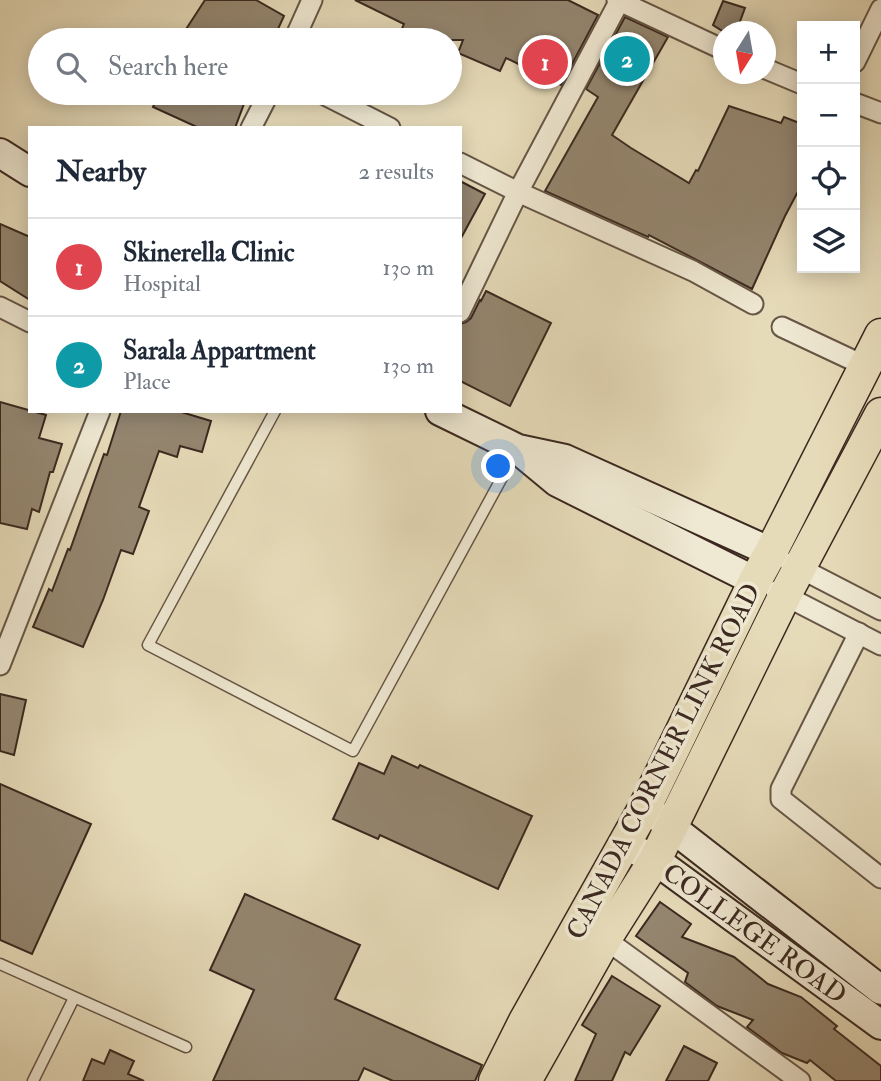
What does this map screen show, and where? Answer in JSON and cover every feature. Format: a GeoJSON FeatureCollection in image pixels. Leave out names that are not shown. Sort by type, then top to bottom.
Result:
{"type":"FeatureCollection","features":[{"type":"Feature","properties":{"kind":"main road","name":"CANADA CORNER LINK ROAD"},"geometry":{"type":"LineString","coordinates":[[495,1081],[525,1021],[626,845],[755,581],[881,335]]}},
{"type":"Feature","properties":{"kind":"main road"},"geometry":{"type":"LineString","coordinates":[[444,413],[518,449],[565,459],[771,552]]}},
{"type":"Feature","properties":{"kind":"main road","name":"CANADA CORNER LINK ROAD"},"geometry":{"type":"LineString","coordinates":[[525,1081],[605,939],[655,860],[792,582],[881,414]]}},
{"type":"Feature","properties":{"kind":"main road"},"geometry":{"type":"LineString","coordinates":[[518,449],[557,482],[755,581]]}},
{"type":"Feature","properties":{"kind":"main road","name":"COLLEGE ROAD"},"geometry":{"type":"LineString","coordinates":[[645,807],[881,990]]}},
{"type":"Feature","properties":{"kind":"main road","name":"COLLEGE ROAD"},"geometry":{"type":"LineString","coordinates":[[626,845],[655,860],[881,1025]]}},
{"type":"Feature","properties":{"kind":"street"},"geometry":{"type":"LineString","coordinates":[[299,28],[312,0]]}},
{"type":"Feature","properties":{"kind":"street"},"geometry":{"type":"LineString","coordinates":[[462,308],[518,192],[619,1],[713,45]]}},
{"type":"Feature","properties":{"kind":"street"},"geometry":{"type":"LineString","coordinates":[[860,52],[881,9]]}},
{"type":"Feature","properties":{"kind":"street"},"geometry":{"type":"LineString","coordinates":[[776,73],[797,82]]}},
{"type":"Feature","properties":{"kind":"street"},"geometry":{"type":"LineString","coordinates":[[252,126],[263,105]]}},
{"type":"Feature","properties":{"kind":"street"},"geometry":{"type":"LineString","coordinates":[[345,105],[386,126]]}},
{"type":"Feature","properties":{"kind":"street"},"geometry":{"type":"LineString","coordinates":[[860,105],[881,113]]}},
{"type":"Feature","properties":{"kind":"street"},"geometry":{"type":"LineString","coordinates":[[462,164],[693,271],[753,304]]}},
{"type":"Feature","properties":{"kind":"street"},"geometry":{"type":"LineString","coordinates":[[0,307],[28,321]]}},
{"type":"Feature","properties":{"kind":"street"},"geometry":{"type":"LineString","coordinates":[[782,327],[865,366]]}},
{"type":"Feature","properties":{"kind":"street"},"geometry":{"type":"LineString","coordinates":[[0,665],[99,413]]}},
{"type":"Feature","properties":{"kind":"street"},"geometry":{"type":"LineString","coordinates":[[771,552],[792,582],[859,634],[881,645]]}},
{"type":"Feature","properties":{"kind":"street"},"geometry":{"type":"LineString","coordinates":[[755,581],[792,582],[881,610]]}},
{"type":"Feature","properties":{"kind":"street"},"geometry":{"type":"LineString","coordinates":[[859,634],[781,789],[781,799],[881,878]]}},
{"type":"Feature","properties":{"kind":"street"},"geometry":{"type":"LineString","coordinates":[[605,939],[800,1081]]}},
{"type":"Feature","properties":{"kind":"lane"},"geometry":{"type":"LineString","coordinates":[[274,413],[148,646],[353,751],[518,449]]}},
{"type":"Feature","properties":{"kind":"lane"},"geometry":{"type":"LineString","coordinates":[[0,964],[186,1047]]}},
{"type":"Feature","properties":{"kind":"lane"},"geometry":{"type":"LineString","coordinates":[[33,1081],[74,998]]}},
{"type":"Feature","properties":{"kind":"building"},"geometry":{"type":"Polygon","coordinates":[[[205,0],[256,0],[284,16],[278,28],[187,28],[205,0]]]}},
{"type":"Feature","properties":{"kind":"building"},"geometry":{"type":"Polygon","coordinates":[[[355,0],[568,0],[598,15],[561,85],[506,58],[500,71],[462,55],[462,28],[402,28],[404,24],[355,0]]]}},
{"type":"Feature","properties":{"kind":"building"},"geometry":{"type":"Polygon","coordinates":[[[723,1],[745,8],[740,21],[715,21],[723,1]]]}},
{"type":"Feature","properties":{"kind":"building"},"geometry":{"type":"Polygon","coordinates":[[[625,17],[668,37],[612,135],[631,148],[689,183],[696,170],[698,171],[729,106],[781,123],[784,117],[797,122],[797,193],[752,289],[649,235],[648,237],[545,191],[598,97],[586,89],[625,17]]]}},
{"type":"Feature","properties":{"kind":"building"},"geometry":{"type":"Polygon","coordinates":[[[244,105],[236,126],[195,126],[153,107],[244,105]]]}},
{"type":"Feature","properties":{"kind":"building"},"geometry":{"type":"Polygon","coordinates":[[[462,182],[485,194],[462,236],[462,182]]]}},
{"type":"Feature","properties":{"kind":"building"},"geometry":{"type":"Polygon","coordinates":[[[0,224],[28,236],[28,299],[0,281],[0,224]]]}},
{"type":"Feature","properties":{"kind":"building"},"geometry":{"type":"Polygon","coordinates":[[[486,291],[551,323],[510,406],[462,382],[462,323],[471,318],[486,291]]]}},
{"type":"Feature","properties":{"kind":"building"},"geometry":{"type":"Polygon","coordinates":[[[0,402],[28,410],[28,413],[46,415],[39,438],[62,444],[53,472],[50,472],[39,512],[32,509],[27,529],[0,523],[0,402]]]}},
{"type":"Feature","properties":{"kind":"building"},"geometry":{"type":"Polygon","coordinates":[[[120,413],[185,413],[211,421],[202,452],[180,446],[177,457],[159,451],[139,507],[149,511],[133,554],[121,550],[83,647],[33,627],[49,589],[52,591],[68,549],[70,550],[104,454],[107,455],[120,413]]]}},
{"type":"Feature","properties":{"kind":"building"},"geometry":{"type":"Polygon","coordinates":[[[0,694],[26,700],[14,755],[0,751],[0,694]]]}},
{"type":"Feature","properties":{"kind":"building"},"geometry":{"type":"Polygon","coordinates":[[[392,756],[418,768],[420,765],[532,816],[498,889],[380,835],[378,839],[333,819],[359,763],[384,774],[392,756]]]}},
{"type":"Feature","properties":{"kind":"building"},"geometry":{"type":"Polygon","coordinates":[[[0,784],[91,824],[32,954],[0,940],[0,784]]]}},
{"type":"Feature","properties":{"kind":"building"},"geometry":{"type":"Polygon","coordinates":[[[245,894],[360,945],[335,999],[482,1065],[475,1081],[393,1081],[364,1068],[358,1081],[213,1081],[254,990],[210,970],[245,894]]]}},
{"type":"Feature","properties":{"kind":"building"},"geometry":{"type":"Polygon","coordinates":[[[660,902],[691,924],[682,937],[734,957],[768,984],[801,997],[837,1026],[834,1029],[881,1066],[881,1081],[836,1081],[810,1060],[807,1063],[782,1053],[747,1027],[753,1020],[717,1006],[685,982],[688,973],[636,936],[660,902]]]}},
{"type":"Feature","properties":{"kind":"building"},"geometry":{"type":"Polygon","coordinates":[[[612,976],[660,1006],[630,1055],[625,1052],[612,1081],[575,1081],[596,1034],[582,1025],[612,976]]]}},
{"type":"Feature","properties":{"kind":"building"},"geometry":{"type":"Polygon","coordinates":[[[684,1046],[717,1063],[708,1081],[666,1081],[684,1046]]]}},
{"type":"Feature","properties":{"kind":"building"},"geometry":{"type":"Polygon","coordinates":[[[110,1050],[134,1061],[128,1074],[144,1081],[83,1081],[92,1059],[104,1064],[110,1050]]]}},
{"type":"Feature","properties":{"kind":"place","name":"Sarala Appartment"},"geometry":{"type":"Point","coordinates":[627,59]}},
{"type":"Feature","properties":{"kind":"place","name":"Skinerella Clinic"},"geometry":{"type":"Point","coordinates":[545,62]}}]}
